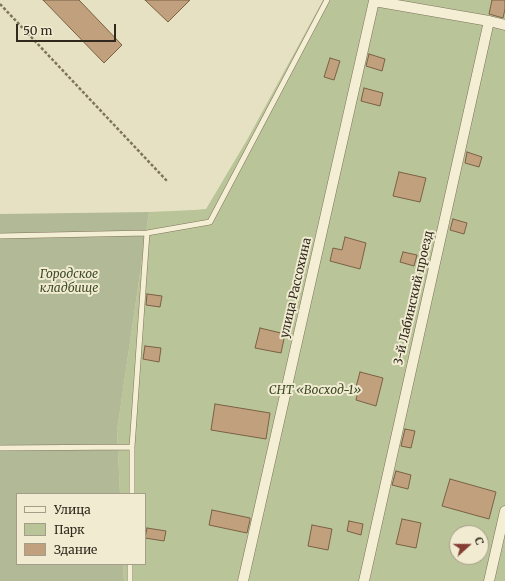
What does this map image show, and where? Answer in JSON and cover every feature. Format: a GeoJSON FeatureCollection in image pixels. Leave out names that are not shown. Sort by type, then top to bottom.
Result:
{"type":"FeatureCollection","features":[{"type":"Feature","properties":{"kind":"street"},"geometry":{"type":"LineString","coordinates":[[372,0],[505,25]]}},
{"type":"Feature","properties":{"kind":"street","name":"улица Рассохина"},"geometry":{"type":"LineString","coordinates":[[243,581],[372,0]]}},
{"type":"Feature","properties":{"kind":"street","name":"3-й Лабинский проезд"},"geometry":{"type":"LineString","coordinates":[[364,581],[490,21]]}},
{"type":"Feature","properties":{"kind":"street"},"geometry":{"type":"LineString","coordinates":[[489,581],[505,511]]}},
{"type":"Feature","properties":{"kind":"lane"},"geometry":{"type":"LineString","coordinates":[[0,236],[147,233],[210,222],[327,0]]}},
{"type":"Feature","properties":{"kind":"lane"},"geometry":{"type":"LineString","coordinates":[[132,493],[132,447],[147,233]]}},
{"type":"Feature","properties":{"kind":"lane"},"geometry":{"type":"LineString","coordinates":[[0,448],[132,447]]}},
{"type":"Feature","properties":{"kind":"lane"},"geometry":{"type":"LineString","coordinates":[[130,565],[130,581]]}},
{"type":"Feature","properties":{"kind":"path"},"geometry":{"type":"LineString","coordinates":[[0,4],[167,182]]}},
{"type":"Feature","properties":{"kind":"green space","name":"СНТ «Восход-1»"},"geometry":{"type":"Polygon","coordinates":[[[323,0],[505,0],[505,581],[124,581],[123,565],[146,565],[146,493],[120,493],[117,431],[149,212],[206,209],[247,140],[323,0]]]}},
{"type":"Feature","properties":{"kind":"green space","name":"Городское кладбище"},"geometry":{"type":"Polygon","coordinates":[[[149,212],[117,431],[120,493],[16,493],[16,565],[123,565],[124,581],[0,581],[0,214],[149,212]]]}},
{"type":"Feature","properties":{"kind":"building"},"geometry":{"type":"Polygon","coordinates":[[[43,0],[79,0],[122,45],[104,63],[43,0]]]}},
{"type":"Feature","properties":{"kind":"building"},"geometry":{"type":"Polygon","coordinates":[[[145,0],[190,0],[168,22],[145,0]]]}},
{"type":"Feature","properties":{"kind":"building"},"geometry":{"type":"Polygon","coordinates":[[[492,0],[505,0],[503,18],[489,14],[492,0]]]}},
{"type":"Feature","properties":{"kind":"building"},"geometry":{"type":"Polygon","coordinates":[[[369,54],[385,59],[382,71],[366,66],[369,54]]]}},
{"type":"Feature","properties":{"kind":"building"},"geometry":{"type":"Polygon","coordinates":[[[330,58],[340,61],[334,80],[324,77],[330,58]]]}},
{"type":"Feature","properties":{"kind":"building"},"geometry":{"type":"Polygon","coordinates":[[[364,88],[383,93],[380,106],[361,101],[364,88]]]}},
{"type":"Feature","properties":{"kind":"building"},"geometry":{"type":"Polygon","coordinates":[[[467,152],[482,157],[479,167],[465,163],[467,152]]]}},
{"type":"Feature","properties":{"kind":"building"},"geometry":{"type":"Polygon","coordinates":[[[399,172],[426,178],[420,202],[393,196],[399,172]]]}},
{"type":"Feature","properties":{"kind":"building"},"geometry":{"type":"Polygon","coordinates":[[[453,219],[467,223],[464,234],[450,230],[453,219]]]}},
{"type":"Feature","properties":{"kind":"building"},"geometry":{"type":"Polygon","coordinates":[[[345,237],[366,243],[360,269],[330,261],[333,248],[342,250],[345,237]]]}},
{"type":"Feature","properties":{"kind":"building"},"geometry":{"type":"Polygon","coordinates":[[[403,252],[417,255],[414,266],[400,262],[403,252]]]}},
{"type":"Feature","properties":{"kind":"building"},"geometry":{"type":"Polygon","coordinates":[[[147,294],[162,296],[160,307],[146,305],[147,294]]]}},
{"type":"Feature","properties":{"kind":"building"},"geometry":{"type":"Polygon","coordinates":[[[260,328],[285,334],[281,353],[255,348],[260,328]]]}},
{"type":"Feature","properties":{"kind":"building"},"geometry":{"type":"Polygon","coordinates":[[[145,346],[161,348],[159,362],[143,359],[145,346]]]}},
{"type":"Feature","properties":{"kind":"building"},"geometry":{"type":"Polygon","coordinates":[[[360,372],[383,378],[376,406],[356,400],[359,388],[356,387],[360,372]]]}},
{"type":"Feature","properties":{"kind":"building"},"geometry":{"type":"Polygon","coordinates":[[[215,404],[270,413],[266,439],[211,430],[215,404]]]}},
{"type":"Feature","properties":{"kind":"building"},"geometry":{"type":"Polygon","coordinates":[[[405,429],[415,431],[411,448],[401,446],[405,429]]]}},
{"type":"Feature","properties":{"kind":"building"},"geometry":{"type":"Polygon","coordinates":[[[396,471],[411,475],[408,489],[392,485],[396,471]]]}},
{"type":"Feature","properties":{"kind":"building"},"geometry":{"type":"Polygon","coordinates":[[[450,479],[496,492],[489,519],[442,506],[450,479]]]}},
{"type":"Feature","properties":{"kind":"building"},"geometry":{"type":"Polygon","coordinates":[[[212,510],[250,518],[247,533],[209,525],[212,510]]]}},
{"type":"Feature","properties":{"kind":"building"},"geometry":{"type":"Polygon","coordinates":[[[402,519],[421,523],[416,548],[396,544],[402,519]]]}},
{"type":"Feature","properties":{"kind":"building"},"geometry":{"type":"Polygon","coordinates":[[[349,521],[363,524],[361,535],[347,531],[349,521]]]}},
{"type":"Feature","properties":{"kind":"building"},"geometry":{"type":"Polygon","coordinates":[[[312,525],[332,529],[328,550],[308,546],[312,525]]]}},
{"type":"Feature","properties":{"kind":"building"},"geometry":{"type":"Polygon","coordinates":[[[147,528],[166,531],[164,541],[146,538],[147,528]]]}}]}
